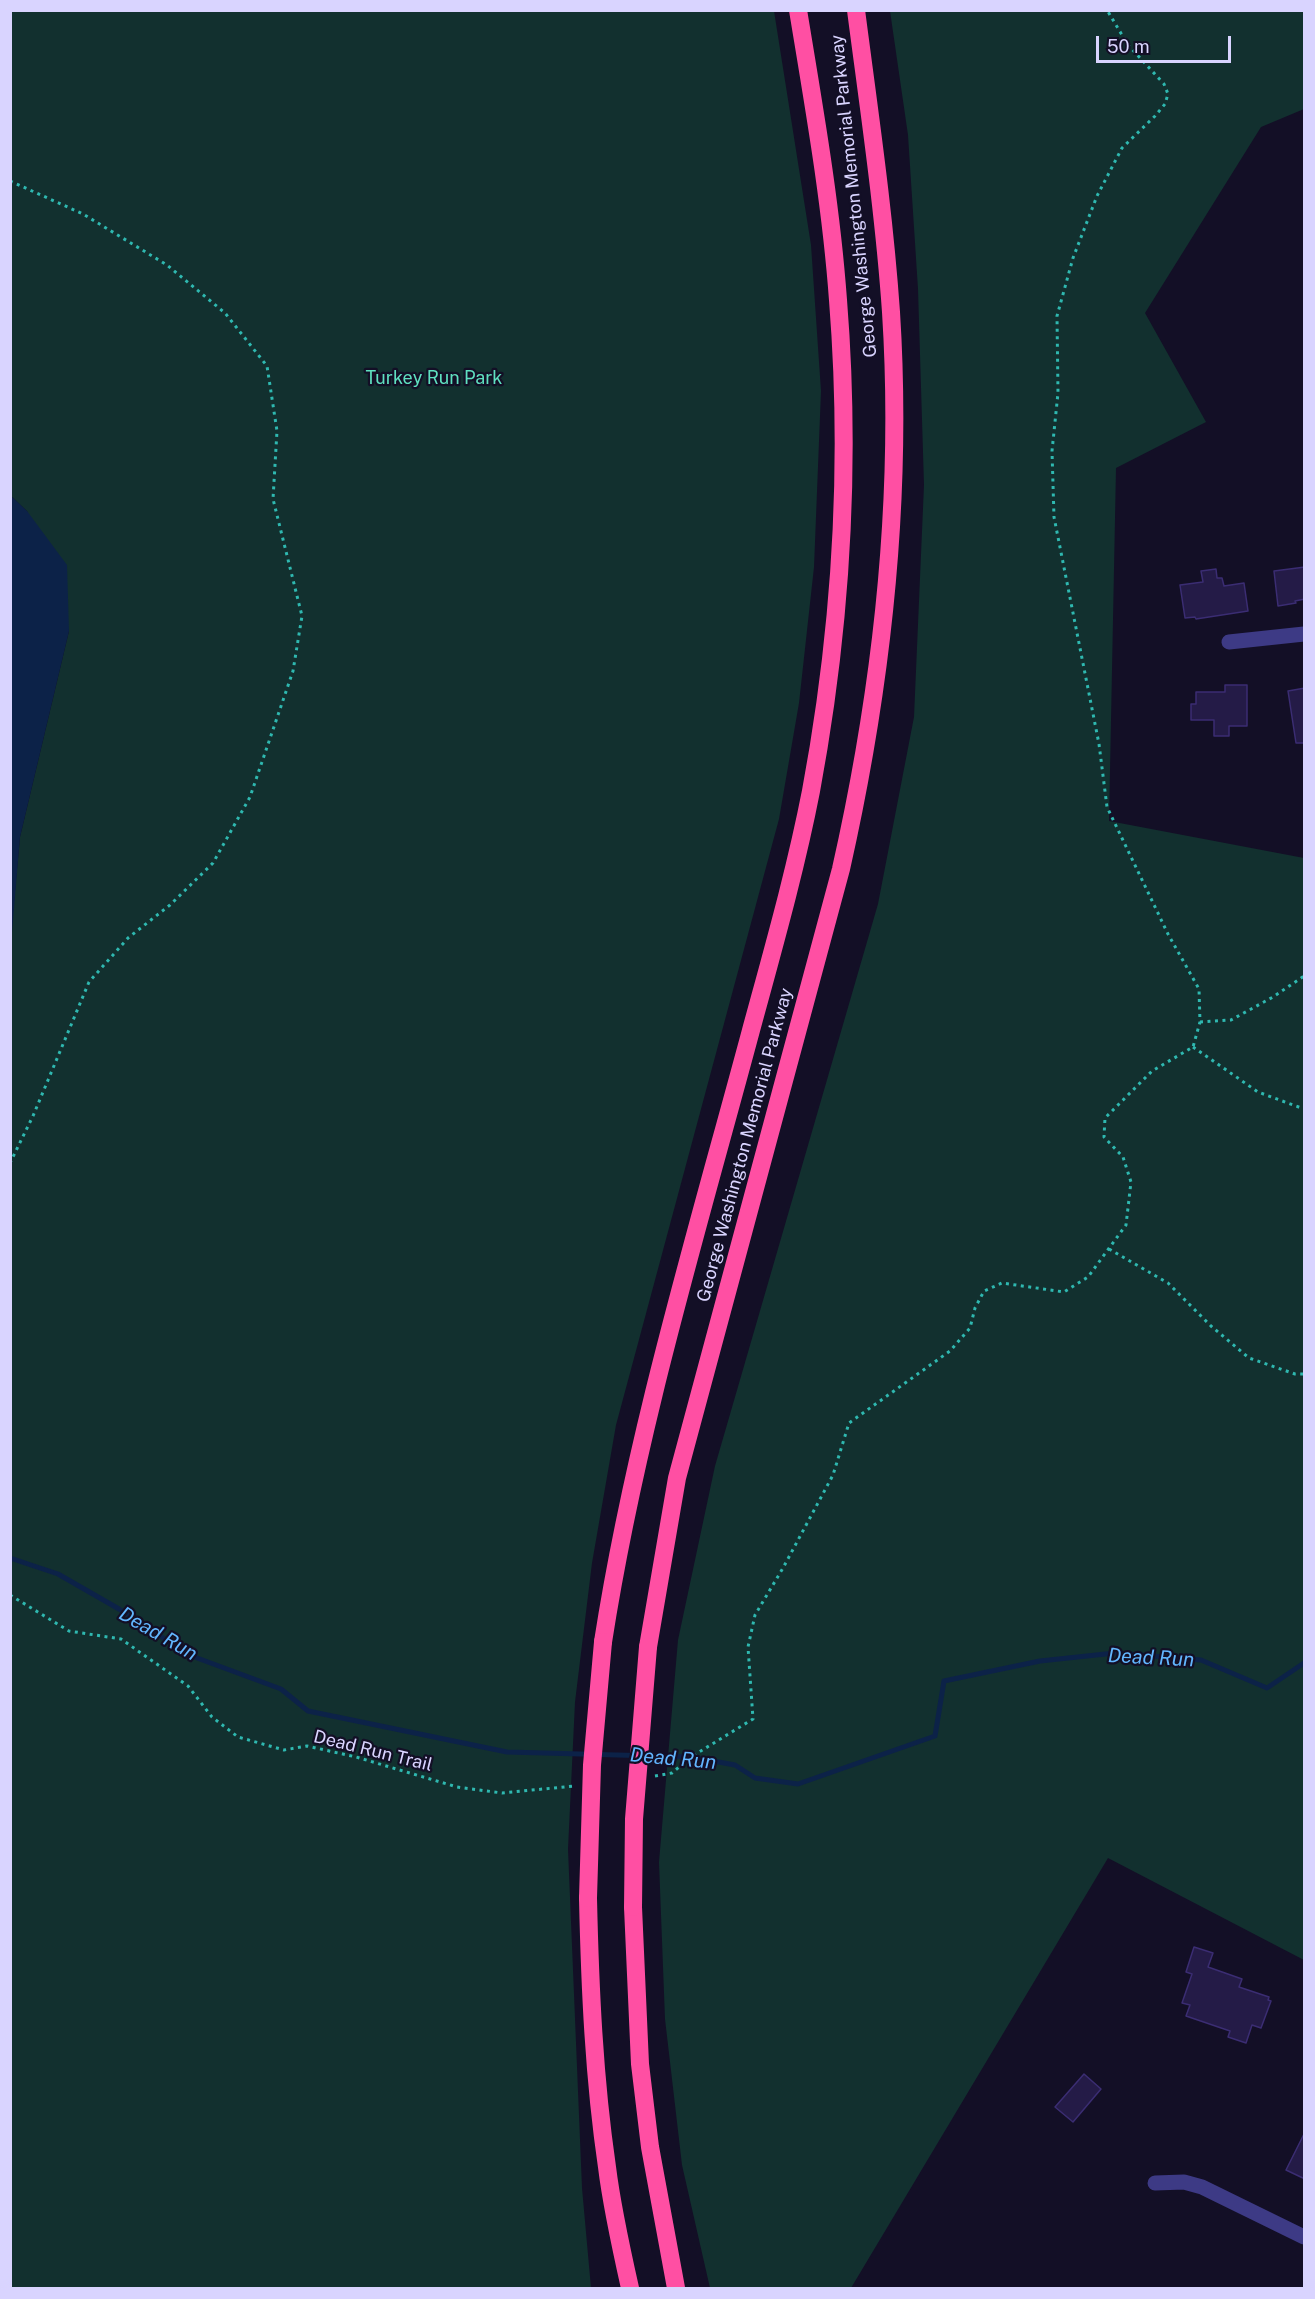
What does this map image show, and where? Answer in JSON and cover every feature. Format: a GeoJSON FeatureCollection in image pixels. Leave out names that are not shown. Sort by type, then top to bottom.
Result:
{"type":"FeatureCollection","features":[{"type":"Feature","properties":{"kind":"highway","name":"George Washington Memorial Parkway"},"geometry":{"type":"LineString","coordinates":[[611,2194],[598,2084],[589,1958],[588,1898],[592,1765],[603,1642],[614,1573],[644,1431],[797,859],[812,787],[828,684],[840,572],[844,421],[839,303],[827,188],[798,10]]}},
{"type":"Feature","properties":{"kind":"highway","name":"George Washington Memorial Parkway"},"geometry":{"type":"LineString","coordinates":[[675,2289],[650,2147],[640,2064],[633,1908],[634,1819],[648,1647],[677,1479],[841,869],[857,798],[879,663],[888,572],[894,459],[891,312],[856,10]]}},
{"type":"Feature","properties":{"kind":"highway"},"geometry":{"type":"LineString","coordinates":[[611,2194],[617,2289]]}},
{"type":"Feature","properties":{"kind":"highway"},"geometry":{"type":"LineString","coordinates":[[611,2194],[630,2289]]}},
{"type":"Feature","properties":{"kind":"street"},"geometry":{"type":"LineString","coordinates":[[1229,642],[1305,634]]}},
{"type":"Feature","properties":{"kind":"street"},"geometry":{"type":"LineString","coordinates":[[1155,2183],[1184,2182],[1202,2187],[1305,2237]]}},
{"type":"Feature","properties":{"kind":"path"},"geometry":{"type":"LineString","coordinates":[[650,1776],[672,1773],[691,1757],[753,1719],[748,1647],[755,1615],[783,1569],[833,1475],[849,1423],[950,1351],[970,1328],[975,1308],[984,1291],[1002,1282],[1064,1292],[1088,1276],[1126,1225],[1131,1182],[1123,1157],[1104,1137],[1105,1118],[1152,1071],[1193,1047],[1200,1022],[1199,989],[1168,934],[1107,807],[1099,744],[1054,517],[1052,451],[1058,393],[1057,316],[1073,258],[1097,196],[1122,148],[1155,116],[1165,104],[1168,94],[1164,84],[1128,45],[1107,10]]}},
{"type":"Feature","properties":{"kind":"path"},"geometry":{"type":"LineString","coordinates":[[10,181],[82,214],[167,265],[225,313],[267,366],[277,431],[273,499],[302,616],[293,671],[250,797],[213,863],[170,905],[129,938],[89,982],[33,1116],[10,1163]]}},
{"type":"Feature","properties":{"kind":"path"},"geometry":{"type":"LineString","coordinates":[[1200,1022],[1231,1020],[1305,976]]}},
{"type":"Feature","properties":{"kind":"path"},"geometry":{"type":"LineString","coordinates":[[1193,1047],[1258,1092],[1305,1109]]}},
{"type":"Feature","properties":{"kind":"path"},"geometry":{"type":"LineString","coordinates":[[1109,1248],[1168,1283],[1211,1326],[1249,1358],[1295,1374],[1305,1374]]}},
{"type":"Feature","properties":{"kind":"path","name":"Dead Run Trail"},"geometry":{"type":"LineString","coordinates":[[10,1596],[69,1631],[121,1639],[188,1686],[212,1717],[238,1737],[284,1750],[307,1746],[356,1757],[457,1787],[502,1793],[582,1785]]}},
{"type":"Feature","properties":{"kind":"green space","name":"Turkey Run Park"},"geometry":{"type":"Polygon","coordinates":[[[11,11],[774,11],[811,245],[821,391],[814,567],[799,703],[779,819],[616,1425],[592,1563],[575,1702],[568,1849],[582,2188],[591,2288],[11,2288],[10,944],[20,837],[69,631],[27,511],[11,496],[11,11]]]}},
{"type":"Feature","properties":{"kind":"green space"},"geometry":{"type":"Polygon","coordinates":[[[890,11],[1304,11],[1304,109],[1261,127],[1145,313],[1206,422],[1116,468],[1109,821],[1304,858],[1304,1960],[1108,1858],[851,2288],[710,2288],[682,2165],[665,2019],[659,1862],[678,1640],[715,1466],[878,904],[914,717],[924,485],[918,289],[908,135],[890,11]]]}},
{"type":"Feature","properties":{"kind":"water"},"geometry":{"type":"Polygon","coordinates":[[[11,496],[27,511],[67,565],[69,631],[20,837],[11,944],[11,496]]]}},
{"type":"Feature","properties":{"kind":"building"},"geometry":{"type":"Polygon","coordinates":[[[1305,567],[1305,599],[1278,606],[1274,571],[1305,567]]]}},
{"type":"Feature","properties":{"kind":"building"},"geometry":{"type":"Polygon","coordinates":[[[1216,569],[1217,578],[1222,578],[1224,586],[1244,583],[1248,611],[1196,619],[1195,617],[1185,618],[1180,585],[1203,582],[1201,571],[1216,569]]]}},
{"type":"Feature","properties":{"kind":"building"},"geometry":{"type":"Polygon","coordinates":[[[1225,685],[1247,685],[1247,726],[1229,726],[1229,736],[1214,736],[1214,720],[1191,720],[1191,704],[1196,704],[1196,692],[1225,692],[1225,685]]]}},
{"type":"Feature","properties":{"kind":"building"},"geometry":{"type":"Polygon","coordinates":[[[1305,688],[1305,743],[1296,743],[1288,691],[1305,688]]]}},
{"type":"Feature","properties":{"kind":"building"},"geometry":{"type":"Polygon","coordinates":[[[1194,1947],[1213,1953],[1208,1967],[1242,1979],[1239,1987],[1269,1997],[1268,2000],[1271,2001],[1261,2028],[1252,2025],[1246,2043],[1228,2037],[1230,2031],[1186,2016],[1190,2005],[1182,2003],[1192,1974],[1186,1972],[1194,1947]]]}},
{"type":"Feature","properties":{"kind":"building"},"geometry":{"type":"Polygon","coordinates":[[[1084,2074],[1101,2089],[1073,2122],[1055,2107],[1084,2074]]]}},
{"type":"Feature","properties":{"kind":"building"},"geometry":{"type":"Polygon","coordinates":[[[1305,2132],[1305,2179],[1286,2170],[1305,2132]]]}},
{"type":"Feature","properties":{"kind":"waterway","name":"Dead Run"},"geometry":{"type":"LineString","coordinates":[[10,1558],[58,1574],[119,1609],[189,1655],[281,1689],[308,1711],[507,1752],[691,1757],[735,1765],[755,1778],[798,1784],[935,1736],[944,1681],[1040,1661],[1115,1653],[1201,1660],[1267,1688],[1304,1663]]}}]}
